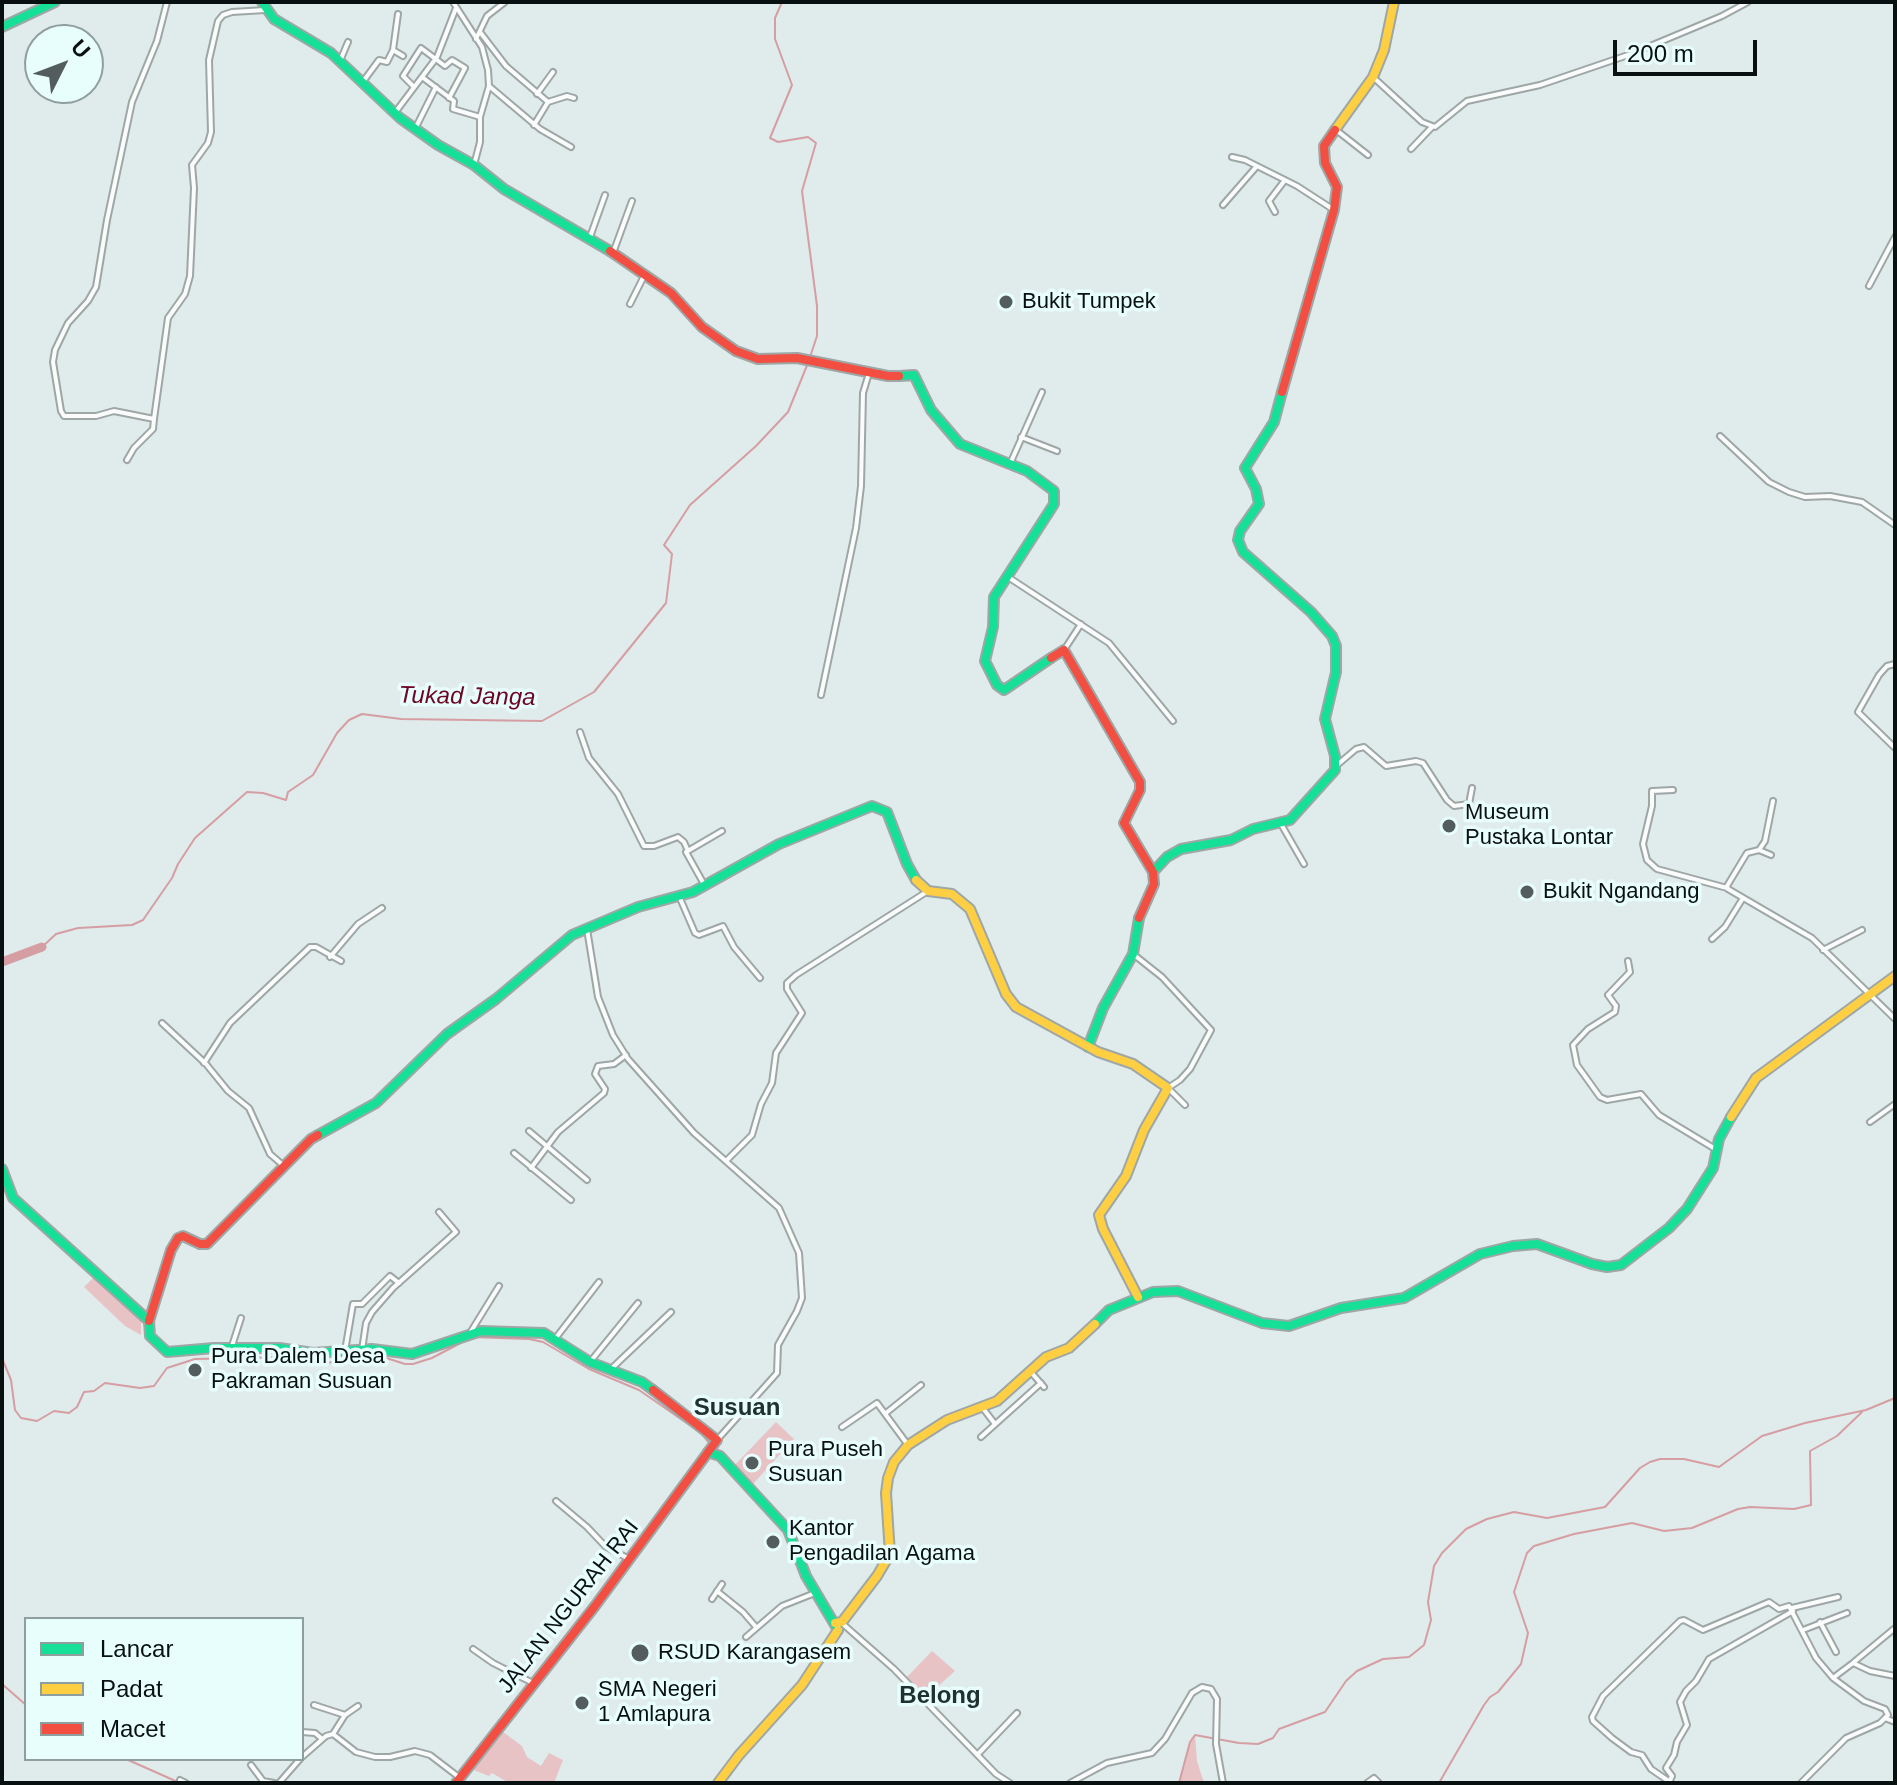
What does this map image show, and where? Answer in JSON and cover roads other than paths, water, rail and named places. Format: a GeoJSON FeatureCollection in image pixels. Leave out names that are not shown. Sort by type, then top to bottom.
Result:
{"type":"FeatureCollection","features":[{"type":"Feature","properties":{"kind":"main road"},"geometry":{"type":"LineString","coordinates":[[2,27],[55,2]]}},
{"type":"Feature","properties":{"kind":"main road"},"geometry":{"type":"LineString","coordinates":[[1153,872],[1167,857],[1181,849],[1221,842],[1290,820],[1307,804],[1336,766],[1325,719],[1337,664],[1332,636],[1243,552],[1238,540],[1240,531],[1259,504],[1256,489],[1246,472],[1247,463],[1272,428],[1334,210],[1337,187],[1323,152],[1335,129],[1373,77],[1384,50],[1394,2]]}},
{"type":"Feature","properties":{"kind":"main road"},"geometry":{"type":"LineString","coordinates":[[264,6],[280,23],[320,44],[394,114],[474,165],[504,189],[590,237],[671,293],[702,327],[736,351],[769,360],[797,358],[869,373],[910,374],[917,378],[931,410],[960,444],[1010,464],[1054,491],[1056,497],[994,597],[993,627],[986,666],[1001,689],[1010,688],[1064,650],[1138,775],[1140,790],[1124,823],[1153,872],[1154,884],[1140,911],[1133,954],[1103,1008],[1088,1047]]}},
{"type":"Feature","properties":{"kind":"main road"},"geometry":{"type":"LineString","coordinates":[[720,1456],[717,1440],[707,1429],[651,1388],[590,1362],[544,1333],[490,1330],[470,1333],[420,1353],[362,1350],[313,1353],[279,1348],[167,1352],[152,1339],[149,1321],[176,1239],[183,1236],[207,1244],[311,1139],[376,1103],[447,1034],[496,999],[572,935],[638,907],[705,886],[779,844],[872,806],[887,812],[912,874],[920,886],[928,891],[952,894],[970,909],[1006,994],[1016,1007],[1088,1047],[1133,1064],[1168,1088],[1144,1130],[1124,1181],[1099,1215],[1103,1229],[1138,1297]]}},
{"type":"Feature","properties":{"kind":"main road"},"geometry":{"type":"LineString","coordinates":[[718,1783],[802,1685],[877,1576],[890,1554],[886,1493],[894,1462],[908,1445],[933,1427],[997,1401],[1046,1357],[1069,1348],[1100,1316],[1153,1292],[1178,1291],[1262,1323],[1289,1326],[1341,1308],[1404,1298],[1480,1254],[1513,1246],[1537,1244],[1592,1264],[1613,1267],[1628,1260],[1682,1216],[1713,1168],[1719,1139],[1756,1078],[1895,976]]}},
{"type":"Feature","properties":{"kind":"main road"},"geometry":{"type":"LineString","coordinates":[[2,1169],[13,1198],[149,1321]]}},
{"type":"Feature","properties":{"kind":"main road","name":"JALAN NGURAH RAI"},"geometry":{"type":"LineString","coordinates":[[458,1781],[564,1647],[717,1440]]}},
{"type":"Feature","properties":{"kind":"main road"},"geometry":{"type":"LineString","coordinates":[[708,1452],[720,1456],[788,1530],[815,1593],[840,1626]]}},
{"type":"Feature","properties":{"kind":"street"},"geometry":{"type":"LineString","coordinates":[[154,419],[114,411],[96,416],[64,416],[53,362],[55,350],[68,323],[96,287],[132,102],[157,41],[167,2]]}},
{"type":"Feature","properties":{"kind":"street"},"geometry":{"type":"LineString","coordinates":[[494,2],[498,7]]}},
{"type":"Feature","properties":{"kind":"street"},"geometry":{"type":"LineString","coordinates":[[476,39],[487,16],[505,2]]}},
{"type":"Feature","properties":{"kind":"street"},"geometry":{"type":"LineString","coordinates":[[1411,149],[1458,106],[1479,96],[1540,85],[1631,54],[1748,2]]}},
{"type":"Feature","properties":{"kind":"street"},"geometry":{"type":"LineString","coordinates":[[454,5],[484,53],[489,86],[480,117],[480,142],[474,165]]}},
{"type":"Feature","properties":{"kind":"street"},"geometry":{"type":"LineString","coordinates":[[394,114],[436,59],[454,5]]}},
{"type":"Feature","properties":{"kind":"street"},"geometry":{"type":"LineString","coordinates":[[127,460],[134,448],[151,433],[168,318],[185,294],[190,276],[194,188],[192,165],[208,143],[211,132],[209,60],[218,21],[232,12],[264,6]]}},
{"type":"Feature","properties":{"kind":"street"},"geometry":{"type":"LineString","coordinates":[[362,83],[379,60],[387,62],[393,50],[398,14]]}},
{"type":"Feature","properties":{"kind":"street"},"geometry":{"type":"LineString","coordinates":[[480,32],[506,66],[548,102]]}},
{"type":"Feature","properties":{"kind":"street"},"geometry":{"type":"LineString","coordinates":[[340,61],[348,42]]}},
{"type":"Feature","properties":{"kind":"street"},"geometry":{"type":"LineString","coordinates":[[414,87],[403,77],[419,49],[446,67],[452,60],[465,68],[449,98]]}},
{"type":"Feature","properties":{"kind":"street"},"geometry":{"type":"LineString","coordinates":[[393,50],[403,56]]}},
{"type":"Feature","properties":{"kind":"street"},"geometry":{"type":"LineString","coordinates":[[537,94],[553,72]]}},
{"type":"Feature","properties":{"kind":"street"},"geometry":{"type":"LineString","coordinates":[[422,77],[455,102],[453,109],[480,117]]}},
{"type":"Feature","properties":{"kind":"street"},"geometry":{"type":"LineString","coordinates":[[1373,77],[1422,122],[1432,127]]}},
{"type":"Feature","properties":{"kind":"street"},"geometry":{"type":"LineString","coordinates":[[489,86],[534,125],[571,147]]}},
{"type":"Feature","properties":{"kind":"street"},"geometry":{"type":"LineString","coordinates":[[415,129],[436,87]]}},
{"type":"Feature","properties":{"kind":"street"},"geometry":{"type":"LineString","coordinates":[[534,125],[548,102],[567,96],[574,98]]}},
{"type":"Feature","properties":{"kind":"street"},"geometry":{"type":"LineString","coordinates":[[1335,129],[1368,155]]}},
{"type":"Feature","properties":{"kind":"street"},"geometry":{"type":"LineString","coordinates":[[1232,157],[1285,180],[1334,210]]}},
{"type":"Feature","properties":{"kind":"street"},"geometry":{"type":"LineString","coordinates":[[1223,205],[1257,166]]}},
{"type":"Feature","properties":{"kind":"street"},"geometry":{"type":"LineString","coordinates":[[1275,212],[1269,201],[1285,180]]}},
{"type":"Feature","properties":{"kind":"street"},"geometry":{"type":"LineString","coordinates":[[590,237],[605,195]]}},
{"type":"Feature","properties":{"kind":"street"},"geometry":{"type":"LineString","coordinates":[[613,253],[632,201]]}},
{"type":"Feature","properties":{"kind":"street"},"geometry":{"type":"LineString","coordinates":[[1869,286],[1895,237]]}},
{"type":"Feature","properties":{"kind":"street"},"geometry":{"type":"LineString","coordinates":[[630,304],[644,276]]}},
{"type":"Feature","properties":{"kind":"street"},"geometry":{"type":"LineString","coordinates":[[821,695],[856,528],[861,486],[863,393],[869,373]]}},
{"type":"Feature","properties":{"kind":"street"},"geometry":{"type":"LineString","coordinates":[[1010,464],[1042,392]]}},
{"type":"Feature","properties":{"kind":"street"},"geometry":{"type":"LineString","coordinates":[[1720,436],[1769,482],[1805,497],[1830,496],[1857,500],[1895,525]]}},
{"type":"Feature","properties":{"kind":"street"},"geometry":{"type":"LineString","coordinates":[[1021,437],[1057,451]]}},
{"type":"Feature","properties":{"kind":"street"},"geometry":{"type":"LineString","coordinates":[[1008,577],[1051,608],[1100,636],[1118,653],[1173,721]]}},
{"type":"Feature","properties":{"kind":"street"},"geometry":{"type":"LineString","coordinates":[[1064,650],[1081,624]]}},
{"type":"Feature","properties":{"kind":"street"},"geometry":{"type":"LineString","coordinates":[[1895,664],[1887,666],[1879,675],[1858,712],[1895,748]]}},
{"type":"Feature","properties":{"kind":"street"},"geometry":{"type":"LineString","coordinates":[[580,732],[589,758],[618,794],[644,846],[654,846],[678,837],[684,842],[686,853],[705,886]]}},
{"type":"Feature","properties":{"kind":"street"},"geometry":{"type":"LineString","coordinates":[[1336,766],[1356,749],[1364,747],[1386,766],[1416,761],[1423,763],[1454,806],[1469,804],[1472,788]]}},
{"type":"Feature","properties":{"kind":"street"},"geometry":{"type":"LineString","coordinates":[[1673,790],[1652,791],[1652,806],[1643,844],[1647,860],[1657,869],[1727,888],[1812,938],[1895,1019]]}},
{"type":"Feature","properties":{"kind":"street"},"geometry":{"type":"LineString","coordinates":[[1759,850],[1765,841],[1773,801]]}},
{"type":"Feature","properties":{"kind":"street"},"geometry":{"type":"LineString","coordinates":[[1281,824],[1304,864]]}},
{"type":"Feature","properties":{"kind":"street"},"geometry":{"type":"LineString","coordinates":[[688,851],[722,831]]}},
{"type":"Feature","properties":{"kind":"street"},"geometry":{"type":"LineString","coordinates":[[1727,888],[1747,853],[1759,850],[1771,855]]}},
{"type":"Feature","properties":{"kind":"street"},"geometry":{"type":"LineString","coordinates":[[726,1162],[752,1135],[772,1083],[776,1053],[802,1013],[789,994],[787,983],[928,891]]}},
{"type":"Feature","properties":{"kind":"street"},"geometry":{"type":"LineString","coordinates":[[679,896],[695,933],[699,935],[723,926],[740,956],[760,978]]}},
{"type":"Feature","properties":{"kind":"street"},"geometry":{"type":"LineString","coordinates":[[1712,939],[1725,927],[1743,898]]}},
{"type":"Feature","properties":{"kind":"street"},"geometry":{"type":"LineString","coordinates":[[330,957],[358,924],[382,908]]}},
{"type":"Feature","properties":{"kind":"street"},"geometry":{"type":"LineString","coordinates":[[587,927],[598,997],[613,1035],[626,1055],[694,1133],[783,1214],[799,1253],[803,1288],[797,1311],[776,1350],[777,1373],[717,1440]]}},
{"type":"Feature","properties":{"kind":"street"},"geometry":{"type":"LineString","coordinates":[[1823,950],[1862,930]]}},
{"type":"Feature","properties":{"kind":"street"},"geometry":{"type":"LineString","coordinates":[[204,1063],[230,1023],[310,947],[316,947],[341,961]]}},
{"type":"Feature","properties":{"kind":"street"},"geometry":{"type":"LineString","coordinates":[[1133,954],[1170,985],[1211,1030],[1187,1073],[1168,1088],[1185,1105]]}},
{"type":"Feature","properties":{"kind":"street"},"geometry":{"type":"LineString","coordinates":[[1628,961],[1630,972],[1608,995],[1616,1006],[1615,1012],[1588,1029],[1573,1045],[1577,1065],[1600,1097],[1607,1100],[1641,1094],[1659,1115],[1717,1150]]}},
{"type":"Feature","properties":{"kind":"street"},"geometry":{"type":"LineString","coordinates":[[162,1023],[228,1091],[249,1108],[270,1154],[284,1166]]}},
{"type":"Feature","properties":{"kind":"street"},"geometry":{"type":"LineString","coordinates":[[531,1168],[567,1123],[604,1093],[605,1089],[595,1074],[598,1066],[614,1064],[626,1055]]}},
{"type":"Feature","properties":{"kind":"street"},"geometry":{"type":"LineString","coordinates":[[1870,1122],[1895,1104]]}},
{"type":"Feature","properties":{"kind":"street"},"geometry":{"type":"LineString","coordinates":[[529,1131],[587,1180]]}},
{"type":"Feature","properties":{"kind":"street"},"geometry":{"type":"LineString","coordinates":[[514,1153],[571,1200]]}},
{"type":"Feature","properties":{"kind":"street"},"geometry":{"type":"LineString","coordinates":[[362,1350],[368,1318],[399,1283],[456,1232],[439,1212]]}},
{"type":"Feature","properties":{"kind":"street"},"geometry":{"type":"LineString","coordinates":[[345,1353],[352,1305],[362,1304],[390,1276],[399,1283]]}},
{"type":"Feature","properties":{"kind":"street"},"geometry":{"type":"LineString","coordinates":[[555,1339],[599,1282]]}},
{"type":"Feature","properties":{"kind":"street"},"geometry":{"type":"LineString","coordinates":[[470,1333],[499,1286]]}},
{"type":"Feature","properties":{"kind":"street"},"geometry":{"type":"LineString","coordinates":[[590,1362],[638,1303]]}},
{"type":"Feature","properties":{"kind":"street"},"geometry":{"type":"LineString","coordinates":[[610,1370],[671,1312]]}},
{"type":"Feature","properties":{"kind":"street"},"geometry":{"type":"LineString","coordinates":[[231,1349],[241,1318]]}},
{"type":"Feature","properties":{"kind":"street"},"geometry":{"type":"LineString","coordinates":[[981,1437],[1042,1385],[1030,1371]]}},
{"type":"Feature","properties":{"kind":"street"},"geometry":{"type":"LineString","coordinates":[[886,1413],[921,1385]]}},
{"type":"Feature","properties":{"kind":"street"},"geometry":{"type":"LineString","coordinates":[[842,1427],[875,1403],[886,1413],[908,1445]]}},
{"type":"Feature","properties":{"kind":"street"},"geometry":{"type":"LineString","coordinates":[[981,1405],[995,1424]]}},
{"type":"Feature","properties":{"kind":"street"},"geometry":{"type":"LineString","coordinates":[[556,1501],[605,1546],[629,1560]]}},
{"type":"Feature","properties":{"kind":"street"},"geometry":{"type":"LineString","coordinates":[[712,1599],[722,1584]]}},
{"type":"Feature","properties":{"kind":"street"},"geometry":{"type":"LineString","coordinates":[[717,1591],[756,1627]]}},
{"type":"Feature","properties":{"kind":"street"},"geometry":{"type":"LineString","coordinates":[[746,1637],[782,1606],[815,1593]]}},
{"type":"Feature","properties":{"kind":"street"},"geometry":{"type":"LineString","coordinates":[[1801,1783],[1846,1738],[1885,1718],[1888,1713],[1864,1701],[1833,1678],[1816,1658],[1803,1630],[1792,1610],[1789,1606],[1779,1609],[1769,1602],[1703,1630],[1680,1621],[1603,1696],[1593,1715],[1593,1721],[1631,1752],[1642,1755],[1651,1769],[1669,1783],[1672,1777],[1666,1768],[1687,1725],[1680,1702],[1709,1659],[1792,1610],[1838,1597]]}},
{"type":"Feature","properties":{"kind":"street"},"geometry":{"type":"LineString","coordinates":[[1803,1630],[1847,1613]]}},
{"type":"Feature","properties":{"kind":"street"},"geometry":{"type":"LineString","coordinates":[[1820,1622],[1836,1652]]}},
{"type":"Feature","properties":{"kind":"street"},"geometry":{"type":"LineString","coordinates":[[840,1626],[894,1669],[996,1774],[1010,1783]]}},
{"type":"Feature","properties":{"kind":"street"},"geometry":{"type":"LineString","coordinates":[[1833,1678],[1895,1628]]}},
{"type":"Feature","properties":{"kind":"street"},"geometry":{"type":"LineString","coordinates":[[473,1649],[533,1683]]}},
{"type":"Feature","properties":{"kind":"street"},"geometry":{"type":"LineString","coordinates":[[1853,1663],[1877,1673],[1895,1676]]}},
{"type":"Feature","properties":{"kind":"street"},"geometry":{"type":"LineString","coordinates":[[1070,1783],[1107,1763],[1141,1758],[1152,1753],[1165,1739],[1192,1693],[1200,1687],[1209,1687],[1216,1694],[1216,1744],[1223,1783]]}},
{"type":"Feature","properties":{"kind":"street"},"geometry":{"type":"LineString","coordinates":[[314,1705],[345,1715]]}},
{"type":"Feature","properties":{"kind":"street"},"geometry":{"type":"LineString","coordinates":[[304,1755],[322,1739],[333,1734],[345,1715],[358,1706]]}},
{"type":"Feature","properties":{"kind":"street"},"geometry":{"type":"LineString","coordinates":[[978,1754],[1017,1713]]}},
{"type":"Feature","properties":{"kind":"street"},"geometry":{"type":"LineString","coordinates":[[1885,1718],[1895,1722]]}},
{"type":"Feature","properties":{"kind":"street"},"geometry":{"type":"LineString","coordinates":[[304,1732],[315,1733],[322,1739]]}},
{"type":"Feature","properties":{"kind":"street"},"geometry":{"type":"LineString","coordinates":[[333,1734],[356,1752],[375,1757],[415,1751],[430,1755],[458,1781]]}},
{"type":"Feature","properties":{"kind":"street"},"geometry":{"type":"LineString","coordinates":[[251,1765],[263,1781],[277,1783],[298,1761]]}},
{"type":"Feature","properties":{"kind":"street"},"geometry":{"type":"LineString","coordinates":[[1367,1783],[1374,1778],[1379,1783]]}},
{"type":"Feature","properties":{"kind":"street"},"geometry":{"type":"LineString","coordinates":[[180,1780],[186,1783]]}},
{"type":"Feature","properties":{"kind":"waterway","name":"Tukad Janga"},"geometry":{"type":"LineString","coordinates":[[782,2],[775,18],[775,39],[792,85],[770,138],[778,142],[808,137],[816,143],[802,191],[817,306],[817,336],[810,357]]}},
{"type":"Feature","properties":{"kind":"waterway","name":"Tukad Janga"},"geometry":{"type":"LineString","coordinates":[[42,947],[56,934],[78,928],[132,925],[143,920],[195,838],[247,792],[286,800],[288,792],[313,775],[337,733],[349,720],[362,714],[401,719],[542,721],[594,692],[666,603],[672,554],[664,545],[690,505],[756,446],[788,412],[808,363]]}},
{"type":"Feature","properties":{"kind":"waterway","name":"Tukad Janga"},"geometry":{"type":"LineString","coordinates":[[2,962],[42,947]]}},
{"type":"Feature","properties":{"kind":"waterway"},"geometry":{"type":"LineString","coordinates":[[2,1358],[11,1380],[15,1410],[21,1418],[37,1421],[54,1411],[69,1413],[77,1407],[84,1392],[94,1391],[105,1383],[140,1388],[154,1386],[167,1368],[195,1359],[291,1357],[326,1363],[380,1356],[413,1364],[432,1358],[472,1337],[529,1339],[543,1342],[589,1369],[639,1390],[701,1433],[710,1444]]}},
{"type":"Feature","properties":{"kind":"waterway"},"geometry":{"type":"LineString","coordinates":[[1179,1783],[1190,1742],[1195,1735],[1258,1744],[1273,1738],[1279,1729],[1325,1712],[1346,1681],[1357,1671],[1383,1659],[1409,1657],[1424,1645],[1431,1620],[1428,1602],[1434,1566],[1442,1553],[1466,1529],[1487,1519],[1514,1512],[1547,1518],[1605,1507],[1640,1468],[1650,1462],[1684,1459],[1719,1467],[1762,1436],[1866,1410],[1895,1398]]}},
{"type":"Feature","properties":{"kind":"waterway"},"geometry":{"type":"LineString","coordinates":[[1439,1783],[1484,1705],[1521,1664],[1528,1633],[1514,1592],[1527,1553],[1534,1546],[1574,1534],[1632,1523],[1664,1531],[1692,1528],[1738,1509],[1794,1509],[1811,1505],[1810,1451],[1837,1436],[1862,1412]]}},
{"type":"Feature","properties":{"kind":"waterway"},"geometry":{"type":"LineString","coordinates":[[2,1684],[24,1703]]}},
{"type":"Feature","properties":{"kind":"waterway"},"geometry":{"type":"LineString","coordinates":[[130,1761],[180,1783]]}},
{"type":"Feature","properties":{"kind":"place","name":"Bukit Tumpek"},"geometry":{"type":"Point","coordinates":[1006,302]}},
{"type":"Feature","properties":{"kind":"place","name":"Museum Pustaka Lontar"},"geometry":{"type":"Point","coordinates":[1449,826]}},
{"type":"Feature","properties":{"kind":"place","name":"Bukit Ngandang"},"geometry":{"type":"Point","coordinates":[1527,892]}},
{"type":"Feature","properties":{"kind":"place","name":"Pura Dalem Desa Pakraman Susuan"},"geometry":{"type":"Point","coordinates":[195,1370]}},
{"type":"Feature","properties":{"kind":"place","name":"Pura Puseh Susuan"},"geometry":{"type":"Point","coordinates":[752,1463]}},
{"type":"Feature","properties":{"kind":"place","name":"Kantor Pengadilan Agama"},"geometry":{"type":"Point","coordinates":[773,1542]}},
{"type":"Feature","properties":{"kind":"place","name":"RSUD Karangasem"},"geometry":{"type":"Point","coordinates":[640,1653]}},
{"type":"Feature","properties":{"kind":"place","name":"SMA Negeri 1 Amlapura"},"geometry":{"type":"Point","coordinates":[582,1703]}},
{"type":"Feature","properties":{"kind":"district","name":"Susuan"},"geometry":{"type":"Point","coordinates":[737,1408]}},
{"type":"Feature","properties":{"kind":"district","name":"Belong"},"geometry":{"type":"Point","coordinates":[940,1696]}}]}
